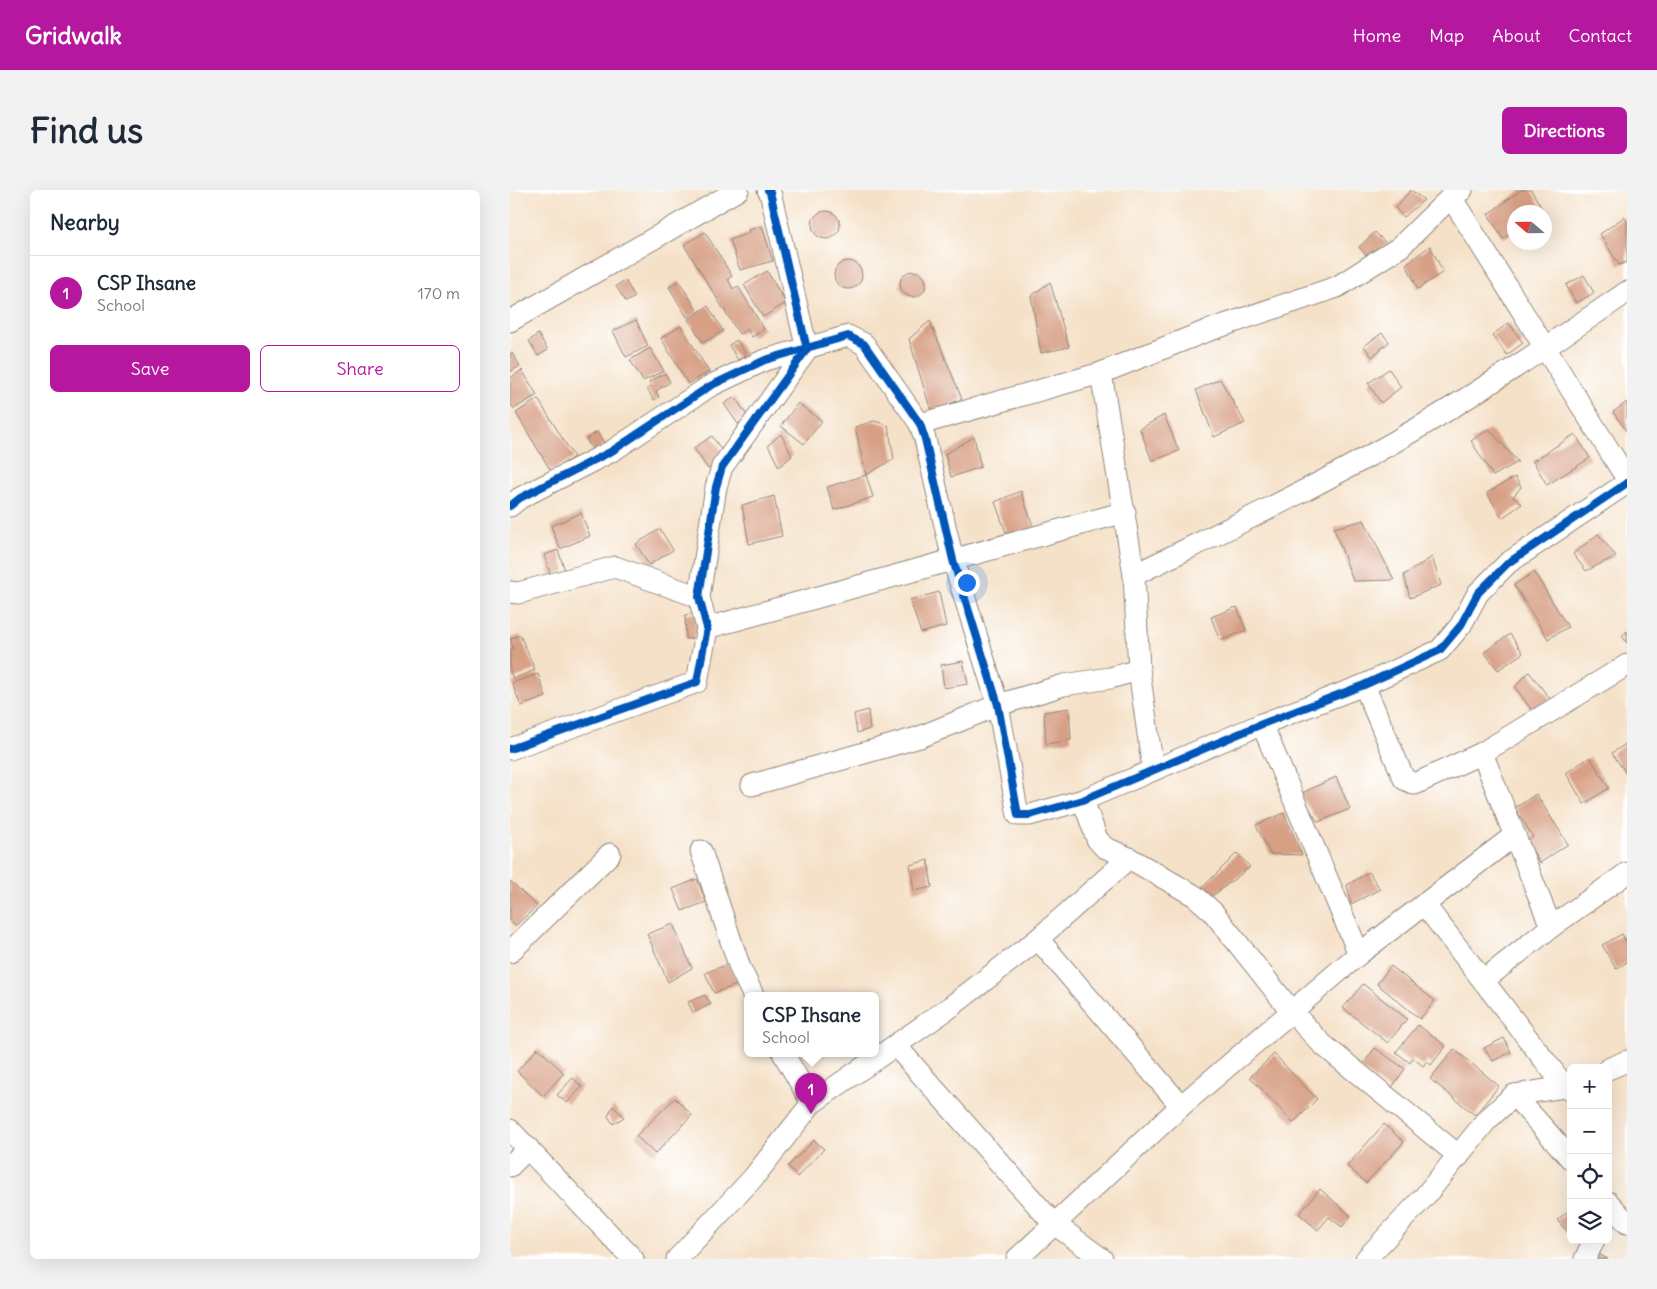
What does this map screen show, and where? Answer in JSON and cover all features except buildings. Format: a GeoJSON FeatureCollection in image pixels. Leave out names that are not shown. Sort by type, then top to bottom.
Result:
{"type":"FeatureCollection","features":[{"type":"Feature","properties":{"kind":"street"},"geometry":{"type":"LineString","coordinates":[[510,321],[738,190]]}},
{"type":"Feature","properties":{"kind":"street"},"geometry":{"type":"LineString","coordinates":[[510,749],[697,682],[707,628],[699,597],[716,487],[722,468],[807,349],[768,190]]}},
{"type":"Feature","properties":{"kind":"street"},"geometry":{"type":"LineString","coordinates":[[920,424],[1102,373],[1204,332],[1337,287],[1400,247],[1456,194],[1544,348],[1627,479]]}},
{"type":"Feature","properties":{"kind":"street"},"geometry":{"type":"LineString","coordinates":[[1134,575],[1299,494],[1394,441],[1544,348],[1627,292]]}},
{"type":"Feature","properties":{"kind":"street"},"geometry":{"type":"LineString","coordinates":[[510,506],[520,498],[612,451],[710,386],[765,360],[848,336],[864,344],[920,424],[953,560],[998,705],[1018,815],[1030,815],[1083,800],[1262,724],[1364,684],[1440,650],[1461,625],[1478,593],[1508,562],[1627,483]]}},
{"type":"Feature","properties":{"kind":"street"},"geometry":{"type":"LineString","coordinates":[[1102,373],[1134,575],[1139,670],[1153,770]]}},
{"type":"Feature","properties":{"kind":"street"},"geometry":{"type":"LineString","coordinates":[[707,628],[1125,512]]}},
{"type":"Feature","properties":{"kind":"street"},"geometry":{"type":"LineString","coordinates":[[510,592],[518,593],[616,567],[699,597]]}},
{"type":"Feature","properties":{"kind":"street"},"geometry":{"type":"LineString","coordinates":[[1364,684],[1404,779],[1415,784],[1482,753],[1627,665]]}},
{"type":"Feature","properties":{"kind":"street"},"geometry":{"type":"LineString","coordinates":[[752,785],[920,737],[998,705],[1064,685],[1110,678],[1139,670]]}},
{"type":"Feature","properties":{"kind":"street"},"geometry":{"type":"LineString","coordinates":[[1262,724],[1359,954]]}},
{"type":"Feature","properties":{"kind":"street"},"geometry":{"type":"LineString","coordinates":[[1482,753],[1551,927]]}},
{"type":"Feature","properties":{"kind":"street"},"geometry":{"type":"LineString","coordinates":[[1083,800],[1096,839],[1104,847],[1130,858],[1176,883],[1195,896],[1213,912],[1292,1012],[1322,1044],[1458,1156]]}},
{"type":"Feature","properties":{"kind":"street"},"geometry":{"type":"LineString","coordinates":[[1017,1259],[1053,1223],[1181,1106],[1359,954],[1514,836]]}},
{"type":"Feature","properties":{"kind":"street"},"geometry":{"type":"LineString","coordinates":[[701,851],[740,968],[752,992]]}},
{"type":"Feature","properties":{"kind":"street"},"geometry":{"type":"LineString","coordinates":[[510,952],[610,854]]}},
{"type":"Feature","properties":{"kind":"street"},"geometry":{"type":"LineString","coordinates":[[677,1259],[753,1178],[812,1103],[896,1046],[1038,938],[1130,858]]}},
{"type":"Feature","properties":{"kind":"street"},"geometry":{"type":"LineString","coordinates":[[1484,980],[1551,927],[1627,874]]}},
{"type":"Feature","properties":{"kind":"street"},"geometry":{"type":"LineString","coordinates":[[1424,904],[1567,1086]]}},
{"type":"Feature","properties":{"kind":"street"},"geometry":{"type":"LineString","coordinates":[[1038,938],[1181,1106]]}},
{"type":"Feature","properties":{"kind":"street"},"geometry":{"type":"LineString","coordinates":[[896,1046],[1053,1223],[1102,1259]]}},
{"type":"Feature","properties":{"kind":"street"},"geometry":{"type":"LineString","coordinates":[[784,1057],[812,1103]]}},
{"type":"Feature","properties":{"kind":"street"},"geometry":{"type":"LineString","coordinates":[[1612,1067],[1627,1061]]}},
{"type":"Feature","properties":{"kind":"street"},"geometry":{"type":"LineString","coordinates":[[1366,1259],[1425,1196],[1488,1120],[1514,1095],[1567,1087]]}},
{"type":"Feature","properties":{"kind":"street"},"geometry":{"type":"LineString","coordinates":[[1514,1095],[1567,1155]]}},
{"type":"Feature","properties":{"kind":"street"},"geometry":{"type":"LineString","coordinates":[[510,1130],[633,1259]]}},
{"type":"Feature","properties":{"kind":"street"},"geometry":{"type":"LineString","coordinates":[[510,1166],[528,1148]]}},
{"type":"Feature","properties":{"kind":"street"},"geometry":{"type":"LineString","coordinates":[[1612,1208],[1627,1223]]}},
{"type":"Feature","properties":{"kind":"street"},"geometry":{"type":"LineString","coordinates":[[1585,1259],[1592,1244]]}},
{"type":"Feature","properties":{"kind":"cycle path"},"geometry":{"type":"LineString","coordinates":[[510,749],[697,682],[707,628],[699,597],[716,487],[722,467],[807,349],[768,190]]}},
{"type":"Feature","properties":{"kind":"cycle path"},"geometry":{"type":"LineString","coordinates":[[510,506],[520,498],[612,451],[710,386],[765,360],[848,336],[864,344],[920,424],[953,560],[998,705],[1018,815],[1030,815],[1083,800],[1262,724],[1364,685],[1440,650],[1461,625],[1478,593],[1508,563],[1627,483]]}},
{"type":"Feature","properties":{"kind":"place","name":"CSP Ihsane"},"geometry":{"type":"Point","coordinates":[811,1114]}}]}
